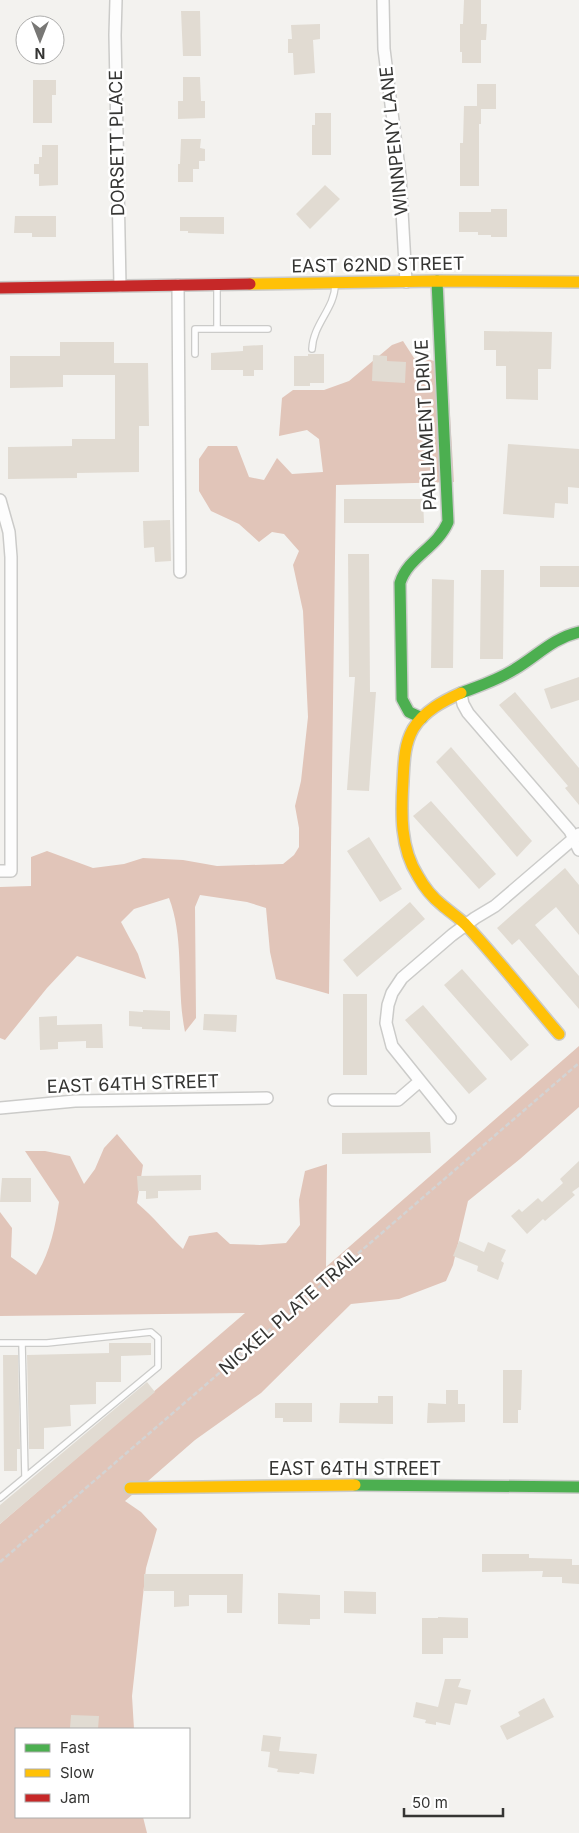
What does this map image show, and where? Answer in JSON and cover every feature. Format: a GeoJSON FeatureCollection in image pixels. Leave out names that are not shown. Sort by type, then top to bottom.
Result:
{"type":"FeatureCollection","features":[{"type":"Feature","properties":{"kind":"street","name":"DORSETT PLACE"},"geometry":{"type":"LineString","coordinates":[[116,0],[120,286]]}},
{"type":"Feature","properties":{"kind":"street","name":"WINNPENY LANE"},"geometry":{"type":"LineString","coordinates":[[383,0],[383,43],[400,176],[406,282]]}},
{"type":"Feature","properties":{"kind":"street","name":"EAST 62ND STREET"},"geometry":{"type":"LineString","coordinates":[[0,288],[437,281],[579,282]]}},
{"type":"Feature","properties":{"kind":"street","name":"PARLIAMENT DRIVE"},"geometry":{"type":"LineString","coordinates":[[422,718],[408,711],[402,699],[400,583],[405,571],[439,540],[448,522],[437,281]]}},
{"type":"Feature","properties":{"kind":"street"},"geometry":{"type":"LineString","coordinates":[[178,285],[180,572]]}},
{"type":"Feature","properties":{"kind":"street"},"geometry":{"type":"LineString","coordinates":[[0,500],[9,532],[11,557],[6,871]]}},
{"type":"Feature","properties":{"kind":"street"},"geometry":{"type":"LineString","coordinates":[[559,1034],[466,925],[430,894],[415,873],[405,849],[401,817],[405,754],[410,737],[429,710],[442,702],[520,667],[555,640],[579,632]]}},
{"type":"Feature","properties":{"kind":"street"},"geometry":{"type":"LineString","coordinates":[[450,1118],[399,1056],[390,1040],[386,1022],[392,993],[402,978],[466,925],[495,906],[577,841],[468,713],[462,704],[461,694]]}},
{"type":"Feature","properties":{"kind":"street"},"geometry":{"type":"LineString","coordinates":[[334,1100],[398,1100],[420,1081]]}},
{"type":"Feature","properties":{"kind":"street","name":"EAST 64TH STREET"},"geometry":{"type":"LineString","coordinates":[[0,1108],[75,1101],[267,1098]]}},
{"type":"Feature","properties":{"kind":"street","name":"EAST 64TH STREET"},"geometry":{"type":"LineString","coordinates":[[130,1488],[324,1485],[579,1487]]}},
{"type":"Feature","properties":{"kind":"lane"},"geometry":{"type":"LineString","coordinates":[[312,349],[315,331],[334,296],[334,283]]}},
{"type":"Feature","properties":{"kind":"lane"},"geometry":{"type":"LineString","coordinates":[[217,284],[217,329]]}},
{"type":"Feature","properties":{"kind":"lane"},"geometry":{"type":"LineString","coordinates":[[195,354],[195,329],[268,329]]}},
{"type":"Feature","properties":{"kind":"lane"},"geometry":{"type":"LineString","coordinates":[[0,1343],[47,1342],[151,1332],[158,1338],[158,1367],[0,1498]]}},
{"type":"Feature","properties":{"kind":"lane"},"geometry":{"type":"LineString","coordinates":[[22,1343],[25,1477]]}},
{"type":"Feature","properties":{"kind":"path","name":"NICKEL PLATE TRAIL"},"geometry":{"type":"LineString","coordinates":[[0,1562],[579,1063]]}},
{"type":"Feature","properties":{"kind":"shaded area"},"geometry":{"type":"Polygon","coordinates":[[[403,341],[414,358],[421,357],[447,365],[454,482],[336,485],[329,994],[276,979],[270,952],[266,908],[247,902],[200,895],[195,907],[196,1018],[185,1032],[182,1015],[177,930],[169,898],[134,909],[121,922],[138,954],[146,979],[77,956],[47,988],[5,1040],[0,1038],[0,887],[31,886],[31,857],[47,851],[93,868],[124,864],[143,858],[183,860],[217,866],[283,864],[294,855],[299,847],[299,828],[295,806],[301,781],[308,717],[303,611],[293,565],[299,551],[284,534],[272,532],[259,542],[239,524],[211,511],[199,491],[199,459],[208,446],[237,446],[249,477],[264,480],[277,458],[292,474],[323,472],[319,439],[307,430],[279,436],[282,398],[293,390],[324,390],[349,381],[392,345],[403,341]]]}},
{"type":"Feature","properties":{"kind":"shaded area"},"geometry":{"type":"Polygon","coordinates":[[[579,1046],[579,1107],[520,1159],[468,1201],[453,1265],[446,1281],[399,1299],[351,1304],[261,1393],[195,1440],[125,1501],[141,1512],[157,1529],[146,1568],[132,1696],[134,1728],[15,1728],[15,1818],[143,1818],[147,1833],[0,1833],[0,1524],[245,1313],[0,1316],[0,1212],[12,1228],[11,1257],[36,1275],[45,1258],[51,1240],[59,1202],[25,1151],[45,1151],[70,1156],[84,1184],[95,1169],[104,1148],[117,1134],[143,1165],[137,1203],[183,1249],[189,1236],[217,1232],[230,1244],[260,1245],[286,1243],[300,1225],[299,1200],[305,1171],[327,1164],[326,1267],[579,1046]]]}},
{"type":"Feature","properties":{"kind":"building"},"geometry":{"type":"Polygon","coordinates":[[[464,0],[481,0],[481,24],[487,24],[486,40],[481,40],[481,63],[462,63],[460,24],[463,24],[464,0]]]}},
{"type":"Feature","properties":{"kind":"building"},"geometry":{"type":"Polygon","coordinates":[[[181,11],[200,11],[201,56],[183,56],[181,11]]]}},
{"type":"Feature","properties":{"kind":"building"},"geometry":{"type":"Polygon","coordinates":[[[320,24],[320,39],[313,40],[315,73],[294,75],[293,53],[288,53],[288,39],[292,39],[291,25],[320,24]]]}},
{"type":"Feature","properties":{"kind":"building"},"geometry":{"type":"Polygon","coordinates":[[[183,77],[200,77],[201,101],[205,101],[205,118],[178,119],[178,101],[183,101],[183,77]]]}},
{"type":"Feature","properties":{"kind":"building"},"geometry":{"type":"Polygon","coordinates":[[[33,80],[56,80],[56,95],[52,95],[52,123],[33,123],[33,80]]]}},
{"type":"Feature","properties":{"kind":"building"},"geometry":{"type":"Polygon","coordinates":[[[477,84],[496,84],[496,109],[481,109],[481,124],[479,124],[479,186],[460,186],[460,143],[463,143],[464,106],[477,106],[477,84]]]}},
{"type":"Feature","properties":{"kind":"building"},"geometry":{"type":"Polygon","coordinates":[[[315,113],[331,113],[331,155],[312,155],[312,125],[315,125],[315,113]]]}},
{"type":"Feature","properties":{"kind":"building"},"geometry":{"type":"Polygon","coordinates":[[[181,139],[201,139],[200,148],[205,149],[205,161],[199,161],[199,169],[193,169],[193,182],[178,182],[181,139]]]}},
{"type":"Feature","properties":{"kind":"building"},"geometry":{"type":"Polygon","coordinates":[[[42,145],[58,145],[58,185],[39,186],[39,174],[34,174],[34,164],[39,164],[39,157],[42,157],[42,145]]]}},
{"type":"Feature","properties":{"kind":"building"},"geometry":{"type":"Polygon","coordinates":[[[325,185],[340,199],[310,229],[296,214],[325,185]]]}},
{"type":"Feature","properties":{"kind":"building"},"geometry":{"type":"Polygon","coordinates":[[[491,209],[507,209],[507,237],[478,235],[478,232],[459,232],[459,212],[491,212],[491,209]]]}},
{"type":"Feature","properties":{"kind":"building"},"geometry":{"type":"Polygon","coordinates":[[[15,216],[56,216],[56,237],[32,237],[32,233],[14,233],[15,216]]]}},
{"type":"Feature","properties":{"kind":"building"},"geometry":{"type":"Polygon","coordinates":[[[180,217],[224,217],[224,234],[180,231],[180,217]]]}},
{"type":"Feature","properties":{"kind":"building"},"geometry":{"type":"Polygon","coordinates":[[[484,331],[552,332],[551,369],[538,369],[538,400],[506,399],[506,366],[496,366],[496,350],[484,350],[484,331]]]}},
{"type":"Feature","properties":{"kind":"building"},"geometry":{"type":"Polygon","coordinates":[[[60,342],[114,342],[114,363],[148,363],[149,426],[139,426],[139,472],[77,473],[77,478],[8,479],[8,447],[72,446],[72,439],[115,439],[115,375],[63,375],[63,387],[10,388],[10,356],[60,356],[60,342]]]}},
{"type":"Feature","properties":{"kind":"building"},"geometry":{"type":"Polygon","coordinates":[[[263,345],[263,370],[254,370],[254,376],[243,376],[243,370],[211,370],[211,353],[243,351],[243,346],[263,345]]]}},
{"type":"Feature","properties":{"kind":"building"},"geometry":{"type":"Polygon","coordinates":[[[308,354],[324,354],[324,383],[310,383],[310,386],[294,386],[294,356],[308,356],[308,354]]]}},
{"type":"Feature","properties":{"kind":"building"},"geometry":{"type":"Polygon","coordinates":[[[373,355],[387,356],[387,361],[406,362],[405,383],[372,381],[373,355]]]}},
{"type":"Feature","properties":{"kind":"building"},"geometry":{"type":"Polygon","coordinates":[[[508,444],[579,449],[579,488],[568,487],[568,504],[555,503],[554,518],[503,514],[508,444]]]}},
{"type":"Feature","properties":{"kind":"building"},"geometry":{"type":"Polygon","coordinates":[[[344,499],[423,499],[424,523],[344,523],[344,499]]]}},
{"type":"Feature","properties":{"kind":"building"},"geometry":{"type":"Polygon","coordinates":[[[170,520],[171,561],[155,562],[154,547],[144,548],[143,521],[170,520]]]}},
{"type":"Feature","properties":{"kind":"building"},"geometry":{"type":"Polygon","coordinates":[[[348,554],[369,554],[370,692],[376,692],[369,791],[347,790],[355,677],[349,677],[348,554]]]}},
{"type":"Feature","properties":{"kind":"building"},"geometry":{"type":"Polygon","coordinates":[[[540,566],[579,566],[579,587],[540,587],[540,566]]]}},
{"type":"Feature","properties":{"kind":"building"},"geometry":{"type":"Polygon","coordinates":[[[481,570],[504,570],[503,659],[480,659],[481,570]]]}},
{"type":"Feature","properties":{"kind":"building"},"geometry":{"type":"Polygon","coordinates":[[[432,579],[454,580],[453,668],[431,668],[432,579]]]}},
{"type":"Feature","properties":{"kind":"building"},"geometry":{"type":"Polygon","coordinates":[[[579,677],[579,700],[551,709],[544,689],[579,677]]]}},
{"type":"Feature","properties":{"kind":"building"},"geometry":{"type":"Polygon","coordinates":[[[515,692],[579,768],[579,805],[565,788],[568,786],[499,705],[515,692]]]}},
{"type":"Feature","properties":{"kind":"building"},"geometry":{"type":"Polygon","coordinates":[[[451,747],[532,841],[517,857],[436,762],[451,747]]]}},
{"type":"Feature","properties":{"kind":"building"},"geometry":{"type":"Polygon","coordinates":[[[431,801],[496,874],[479,889],[413,816],[431,801]]]}},
{"type":"Feature","properties":{"kind":"building"},"geometry":{"type":"Polygon","coordinates":[[[369,837],[402,889],[380,902],[347,851],[369,837]]]}},
{"type":"Feature","properties":{"kind":"building"},"geometry":{"type":"Polygon","coordinates":[[[565,868],[579,885],[579,935],[556,907],[535,925],[579,976],[579,1009],[519,939],[512,945],[497,928],[565,868]]]}},
{"type":"Feature","properties":{"kind":"building"},"geometry":{"type":"Polygon","coordinates":[[[410,902],[425,919],[357,977],[343,960],[410,902]]]}},
{"type":"Feature","properties":{"kind":"building"},"geometry":{"type":"Polygon","coordinates":[[[462,969],[529,1045],[511,1061],[444,985],[462,969]]]}},
{"type":"Feature","properties":{"kind":"building"},"geometry":{"type":"Polygon","coordinates":[[[343,994],[367,994],[367,1075],[343,1075],[343,994]]]}},
{"type":"Feature","properties":{"kind":"building"},"geometry":{"type":"Polygon","coordinates":[[[423,1005],[487,1079],[469,1094],[405,1020],[423,1005]]]}},
{"type":"Feature","properties":{"kind":"building"},"geometry":{"type":"Polygon","coordinates":[[[143,1010],[170,1011],[170,1030],[142,1029],[142,1027],[129,1026],[129,1011],[143,1012],[143,1010]]]}},
{"type":"Feature","properties":{"kind":"building"},"geometry":{"type":"Polygon","coordinates":[[[204,1014],[237,1015],[236,1032],[203,1030],[204,1014]]]}},
{"type":"Feature","properties":{"kind":"building"},"geometry":{"type":"Polygon","coordinates":[[[57,1016],[57,1025],[102,1024],[103,1048],[86,1048],[86,1041],[58,1042],[58,1049],[40,1050],[39,1017],[57,1016]]]}},
{"type":"Feature","properties":{"kind":"building"},"geometry":{"type":"Polygon","coordinates":[[[430,1132],[431,1153],[342,1154],[342,1133],[430,1132]]]}},
{"type":"Feature","properties":{"kind":"building"},"geometry":{"type":"Polygon","coordinates":[[[579,1161],[579,1187],[572,1192],[575,1195],[545,1221],[543,1219],[527,1234],[511,1216],[519,1209],[522,1212],[538,1198],[542,1202],[563,1183],[560,1179],[579,1161]]]}},
{"type":"Feature","properties":{"kind":"building"},"geometry":{"type":"Polygon","coordinates":[[[201,1175],[201,1190],[158,1191],[158,1198],[146,1199],[146,1191],[138,1191],[137,1176],[201,1175]]]}},
{"type":"Feature","properties":{"kind":"building"},"geometry":{"type":"Polygon","coordinates":[[[2,1178],[31,1178],[31,1202],[0,1202],[2,1178]]]}},
{"type":"Feature","properties":{"kind":"building"},"geometry":{"type":"Polygon","coordinates":[[[459,1241],[484,1252],[488,1242],[506,1250],[501,1261],[504,1263],[498,1280],[477,1271],[478,1266],[453,1256],[459,1241]]]}},
{"type":"Feature","properties":{"kind":"building"},"geometry":{"type":"Polygon","coordinates":[[[109,1343],[151,1343],[151,1355],[121,1356],[121,1382],[96,1382],[96,1404],[70,1405],[71,1426],[44,1428],[44,1449],[29,1449],[27,1355],[109,1353],[109,1343]]]}},
{"type":"Feature","properties":{"kind":"building"},"geometry":{"type":"Polygon","coordinates":[[[3,1355],[18,1355],[20,1449],[17,1449],[17,1471],[4,1471],[3,1355]]]}},
{"type":"Feature","properties":{"kind":"building"},"geometry":{"type":"Polygon","coordinates":[[[503,1370],[522,1370],[521,1410],[518,1410],[518,1423],[503,1423],[503,1370]]]}},
{"type":"Feature","properties":{"kind":"building"},"geometry":{"type":"Polygon","coordinates":[[[147,1382],[155,1392],[0,1524],[0,1505],[147,1382]]]}},
{"type":"Feature","properties":{"kind":"building"},"geometry":{"type":"Polygon","coordinates":[[[446,1390],[458,1390],[458,1404],[465,1404],[465,1422],[427,1423],[428,1403],[446,1404],[446,1390]]]}},
{"type":"Feature","properties":{"kind":"building"},"geometry":{"type":"Polygon","coordinates":[[[378,1396],[393,1396],[393,1424],[339,1423],[340,1403],[378,1403],[378,1396]]]}},
{"type":"Feature","properties":{"kind":"building"},"geometry":{"type":"Polygon","coordinates":[[[275,1403],[312,1403],[312,1422],[283,1422],[283,1418],[275,1418],[275,1403]]]}},
{"type":"Feature","properties":{"kind":"building"},"geometry":{"type":"Polygon","coordinates":[[[482,1554],[529,1554],[529,1558],[572,1559],[572,1565],[579,1565],[579,1584],[562,1583],[562,1577],[542,1577],[543,1571],[482,1572],[482,1554]]]}},
{"type":"Feature","properties":{"kind":"building"},"geometry":{"type":"Polygon","coordinates":[[[144,1574],[243,1574],[242,1613],[227,1613],[227,1595],[189,1595],[189,1606],[174,1607],[174,1591],[144,1591],[144,1574]]]}},
{"type":"Feature","properties":{"kind":"building"},"geometry":{"type":"Polygon","coordinates":[[[344,1591],[376,1592],[376,1614],[344,1613],[344,1591]]]}},
{"type":"Feature","properties":{"kind":"building"},"geometry":{"type":"Polygon","coordinates":[[[278,1593],[320,1595],[320,1619],[310,1619],[310,1625],[278,1624],[278,1593]]]}},
{"type":"Feature","properties":{"kind":"building"},"geometry":{"type":"Polygon","coordinates":[[[422,1618],[468,1618],[468,1638],[443,1638],[443,1654],[422,1654],[422,1618]]]}},
{"type":"Feature","properties":{"kind":"building"},"geometry":{"type":"Polygon","coordinates":[[[445,1679],[461,1679],[458,1687],[471,1690],[467,1705],[455,1703],[450,1725],[436,1722],[436,1725],[425,1723],[426,1720],[413,1717],[416,1702],[438,1707],[445,1679]]]}},
{"type":"Feature","properties":{"kind":"building"},"geometry":{"type":"Polygon","coordinates":[[[544,1698],[554,1717],[507,1740],[500,1726],[520,1716],[518,1712],[544,1698]]]}},
{"type":"Feature","properties":{"kind":"building"},"geometry":{"type":"Polygon","coordinates":[[[71,1715],[99,1716],[98,1728],[70,1728],[71,1715]]]}},
{"type":"Feature","properties":{"kind":"building"},"geometry":{"type":"Polygon","coordinates":[[[263,1735],[281,1737],[279,1751],[317,1754],[314,1774],[277,1772],[278,1769],[268,1767],[270,1752],[261,1751],[263,1735]]]}},
{"type":"Feature","properties":{"kind":"traffic: fast"},"geometry":{"type":"LineString","coordinates":[[422,718],[409,712],[402,699],[400,583],[409,566],[437,539],[448,522],[437,281]]}},
{"type":"Feature","properties":{"kind":"traffic: fast"},"geometry":{"type":"LineString","coordinates":[[461,693],[502,676],[561,638],[579,632]]}},
{"type":"Feature","properties":{"kind":"traffic: fast"},"geometry":{"type":"LineString","coordinates":[[355,1485],[579,1487]]}},
{"type":"Feature","properties":{"kind":"traffic: slow"},"geometry":{"type":"LineString","coordinates":[[250,284],[437,281],[579,282]]}},
{"type":"Feature","properties":{"kind":"traffic: slow"},"geometry":{"type":"LineString","coordinates":[[461,693],[428,712],[417,723],[408,741],[404,761],[402,805],[403,830],[408,854],[412,865],[428,892],[462,921],[477,937],[559,1034]]}},
{"type":"Feature","properties":{"kind":"traffic: slow"},"geometry":{"type":"LineString","coordinates":[[130,1488],[355,1485]]}},
{"type":"Feature","properties":{"kind":"traffic: jam"},"geometry":{"type":"LineString","coordinates":[[0,288],[250,284]]}}]}
